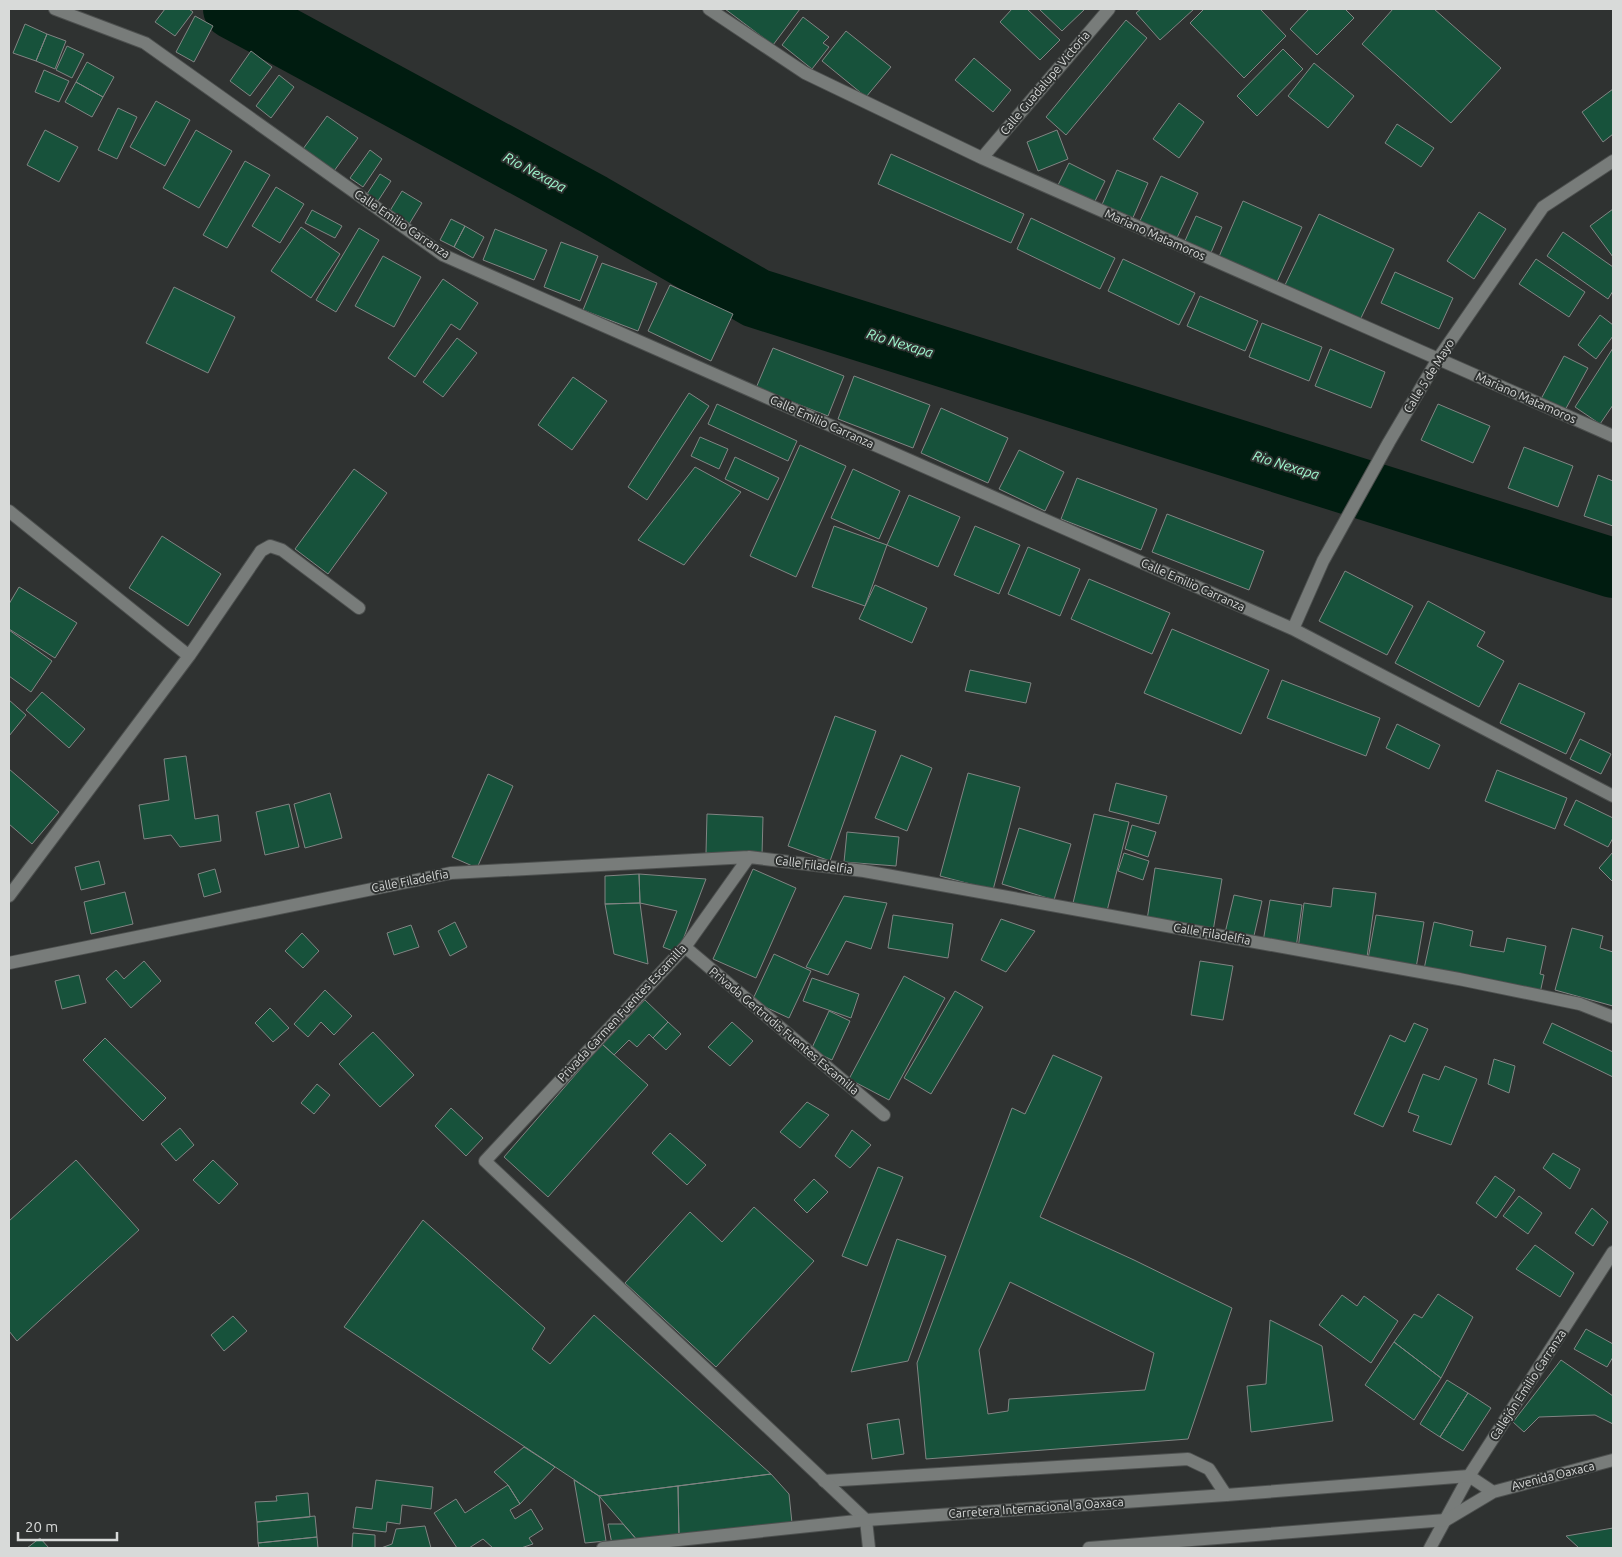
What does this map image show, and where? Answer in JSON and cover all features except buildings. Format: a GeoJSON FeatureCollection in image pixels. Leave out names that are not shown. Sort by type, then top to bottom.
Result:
{"type":"FeatureCollection","features":[{"type":"Feature","properties":{"kind":"street","name":"Calle Emilio Carranza"},"geometry":{"type":"LineString","coordinates":[[55,9],[144,43],[443,255],[1294,629],[1613,796]]}},
{"type":"Feature","properties":{"kind":"street","name":"Mariano Matamoros"},"geometry":{"type":"LineString","coordinates":[[709,9],[806,73],[982,158],[1613,436]]}},
{"type":"Feature","properties":{"kind":"street","name":"Calle Guadalupe Victoria"},"geometry":{"type":"LineString","coordinates":[[982,158],[1109,9]]}},
{"type":"Feature","properties":{"kind":"street","name":"Calle 5 de Mayo"},"geometry":{"type":"LineString","coordinates":[[1294,629],[1323,561],[1389,442],[1438,359],[1543,207],[1613,161]]}},
{"type":"Feature","properties":{"kind":"street"},"geometry":{"type":"LineString","coordinates":[[9,511],[189,656]]}},
{"type":"Feature","properties":{"kind":"street"},"geometry":{"type":"LineString","coordinates":[[9,896],[189,656],[261,551],[270,546],[282,550],[359,608]]}},
{"type":"Feature","properties":{"kind":"street","name":"Privada Carmen Fuentes Escamilla"},"geometry":{"type":"LineString","coordinates":[[749,857],[685,946],[485,1161],[824,1481]]}},
{"type":"Feature","properties":{"kind":"street","name":"Calle Filadelfia"},"geometry":{"type":"LineString","coordinates":[[9,963],[451,873],[749,857],[864,871],[1459,979],[1580,1004],[1613,1017]]}},
{"type":"Feature","properties":{"kind":"street","name":"Privada Gertrudis Fuentes Escamilla"},"geometry":{"type":"LineString","coordinates":[[685,946],[884,1116]]}},
{"type":"Feature","properties":{"kind":"street","name":"Callejón Emilio Carranza"},"geometry":{"type":"LineString","coordinates":[[1430,1548],[1469,1476],[1613,1252]]}},
{"type":"Feature","properties":{"kind":"street"},"geometry":{"type":"LineString","coordinates":[[824,1481],[1188,1459],[1209,1469],[1226,1495]]}},
{"type":"Feature","properties":{"kind":"street","name":"Avenida Oaxaca"},"geometry":{"type":"LineString","coordinates":[[1446,1520],[1493,1492],[1613,1460]]}},
{"type":"Feature","properties":{"kind":"street"},"geometry":{"type":"LineString","coordinates":[[1469,1476],[1493,1492]]}},
{"type":"Feature","properties":{"kind":"street","name":"Carretera Internacional a Oaxaca"},"geometry":{"type":"LineString","coordinates":[[603,1548],[866,1520],[1469,1476]]}},
{"type":"Feature","properties":{"kind":"street"},"geometry":{"type":"LineString","coordinates":[[824,1481],[866,1520],[869,1548]]}},
{"type":"Feature","properties":{"kind":"street"},"geometry":{"type":"LineString","coordinates":[[1089,1548],[1446,1520]]}},
{"type":"Feature","properties":{"kind":"waterway","name":"Rio Nexapa"},"geometry":{"type":"LineString","coordinates":[[233,9],[593,204],[756,298],[1613,568]]}}]}
